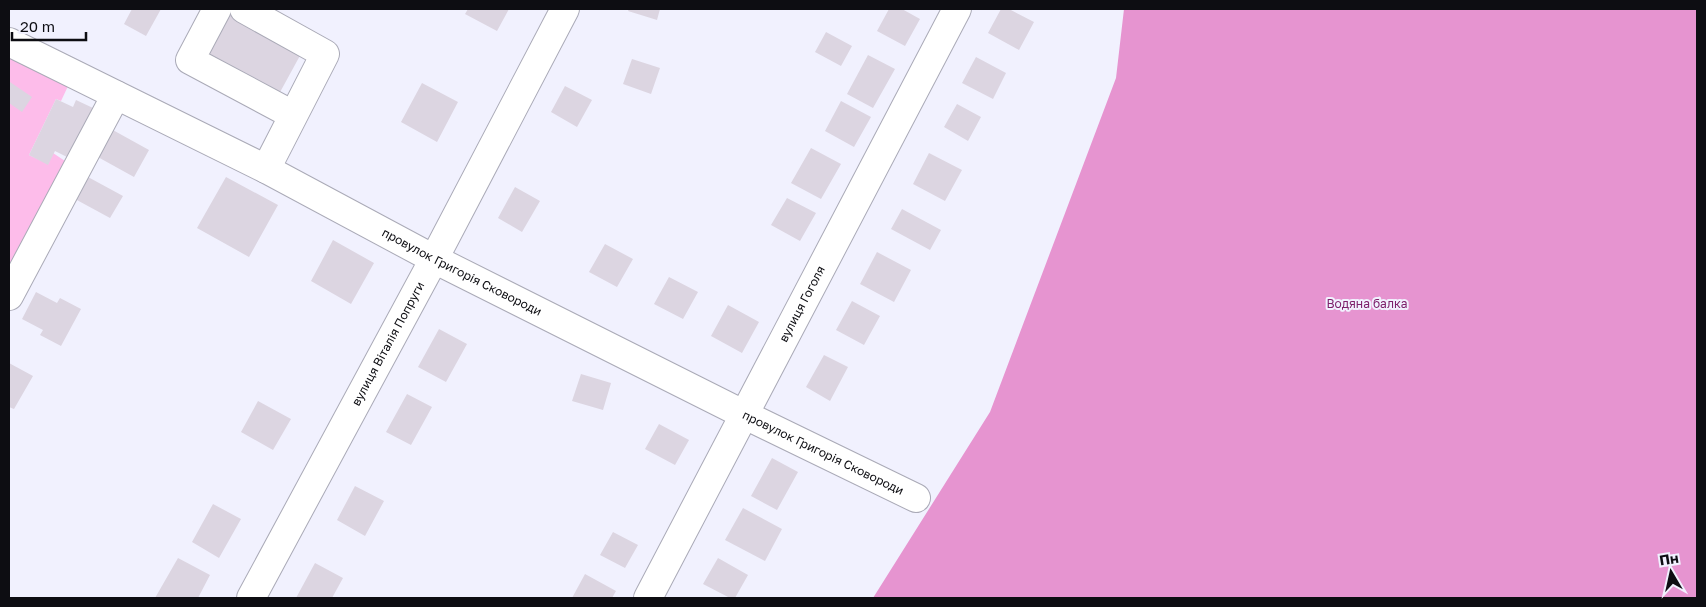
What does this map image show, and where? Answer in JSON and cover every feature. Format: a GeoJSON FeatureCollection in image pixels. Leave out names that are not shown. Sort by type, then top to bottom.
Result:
{"type":"FeatureCollection","features":[{"type":"Feature","properties":{"kind":"street"},"geometry":{"type":"LineString","coordinates":[[216,9],[190,60],[293,115]]}},
{"type":"Feature","properties":{"kind":"street"},"geometry":{"type":"LineString","coordinates":[[244,9],[325,54],[266,169]]}},
{"type":"Feature","properties":{"kind":"street","name":"вулиця Віталія Попруги"},"geometry":{"type":"LineString","coordinates":[[251,598],[434,259],[565,9]]}},
{"type":"Feature","properties":{"kind":"street","name":"вулиця Гоголя"},"geometry":{"type":"LineString","coordinates":[[648,598],[957,9]]}},
{"type":"Feature","properties":{"kind":"street","name":"провулок Григорія Сковороди"},"geometry":{"type":"LineString","coordinates":[[9,42],[266,169],[434,259],[745,415],[916,498]]}},
{"type":"Feature","properties":{"kind":"street"},"geometry":{"type":"LineString","coordinates":[[9,296],[116,95]]}},
{"type":"Feature","properties":{"kind":"shaded area"},"geometry":{"type":"Polygon","coordinates":[[[9,52],[69,84],[61,101],[56,99],[29,155],[48,164],[53,153],[68,163],[9,277],[9,52]]]}},
{"type":"Feature","properties":{"kind":"green space","name":"Водяна балка"},"geometry":{"type":"Polygon","coordinates":[[[1124,9],[1697,9],[1697,598],[873,598],[990,412],[1116,78],[1124,9]]]}},
{"type":"Feature","properties":{"kind":"building"},"geometry":{"type":"Polygon","coordinates":[[[132,9],[161,9],[146,36],[124,24],[132,9]]]}},
{"type":"Feature","properties":{"kind":"building"},"geometry":{"type":"Polygon","coordinates":[[[225,9],[302,52],[279,94],[201,51],[225,9]]]}},
{"type":"Feature","properties":{"kind":"building"},"geometry":{"type":"Polygon","coordinates":[[[468,9],[509,9],[497,31],[465,14],[468,9]]]}},
{"type":"Feature","properties":{"kind":"building"},"geometry":{"type":"Polygon","coordinates":[[[629,9],[660,9],[657,20],[628,11],[629,9]]]}},
{"type":"Feature","properties":{"kind":"building"},"geometry":{"type":"Polygon","coordinates":[[[889,9],[902,9],[920,19],[905,46],[877,31],[889,9]]]}},
{"type":"Feature","properties":{"kind":"building"},"geometry":{"type":"Polygon","coordinates":[[[1001,9],[1009,9],[1034,22],[1019,50],[988,33],[1001,9]]]}},
{"type":"Feature","properties":{"kind":"building"},"geometry":{"type":"Polygon","coordinates":[[[826,32],[852,46],[841,66],[815,52],[826,32]]]}},
{"type":"Feature","properties":{"kind":"building"},"geometry":{"type":"Polygon","coordinates":[[[868,55],[895,69],[873,108],[847,94],[868,55]]]}},
{"type":"Feature","properties":{"kind":"building"},"geometry":{"type":"Polygon","coordinates":[[[976,57],[1006,73],[993,99],[962,83],[976,57]]]}},
{"type":"Feature","properties":{"kind":"building"},"geometry":{"type":"Polygon","coordinates":[[[632,59],[660,68],[651,94],[623,84],[632,59]]]}},
{"type":"Feature","properties":{"kind":"building"},"geometry":{"type":"Polygon","coordinates":[[[10,82],[32,97],[22,112],[9,103],[10,82]]]}},
{"type":"Feature","properties":{"kind":"building"},"geometry":{"type":"Polygon","coordinates":[[[422,83],[458,102],[437,142],[401,122],[422,83]]]}},
{"type":"Feature","properties":{"kind":"building"},"geometry":{"type":"Polygon","coordinates":[[[565,86],[592,100],[577,127],[551,112],[565,86]]]}},
{"type":"Feature","properties":{"kind":"building"},"geometry":{"type":"Polygon","coordinates":[[[56,99],[73,107],[76,100],[93,108],[69,158],[55,151],[48,165],[29,155],[56,99]]]}},
{"type":"Feature","properties":{"kind":"building"},"geometry":{"type":"Polygon","coordinates":[[[841,101],[871,117],[854,147],[825,131],[841,101]]]}},
{"type":"Feature","properties":{"kind":"building"},"geometry":{"type":"Polygon","coordinates":[[[957,104],[981,117],[968,141],[944,127],[957,104]]]}},
{"type":"Feature","properties":{"kind":"building"},"geometry":{"type":"Polygon","coordinates":[[[111,129],[149,150],[134,177],[96,156],[111,129]]]}},
{"type":"Feature","properties":{"kind":"building"},"geometry":{"type":"Polygon","coordinates":[[[811,148],[841,164],[821,199],[791,183],[811,148]]]}},
{"type":"Feature","properties":{"kind":"building"},"geometry":{"type":"Polygon","coordinates":[[[929,153],[962,170],[945,201],[913,184],[929,153]]]}},
{"type":"Feature","properties":{"kind":"building"},"geometry":{"type":"Polygon","coordinates":[[[88,177],[123,196],[110,218],[75,199],[88,177]]]}},
{"type":"Feature","properties":{"kind":"building"},"geometry":{"type":"Polygon","coordinates":[[[226,177],[278,205],[249,257],[197,228],[226,177]]]}},
{"type":"Feature","properties":{"kind":"building"},"geometry":{"type":"Polygon","coordinates":[[[515,187],[540,201],[522,232],[498,218],[515,187]]]}},
{"type":"Feature","properties":{"kind":"building"},"geometry":{"type":"Polygon","coordinates":[[[787,198],[816,213],[800,241],[771,225],[787,198]]]}},
{"type":"Feature","properties":{"kind":"building"},"geometry":{"type":"Polygon","coordinates":[[[902,209],[941,230],[930,250],[891,229],[902,209]]]}},
{"type":"Feature","properties":{"kind":"building"},"geometry":{"type":"Polygon","coordinates":[[[333,240],[374,263],[351,304],[311,281],[333,240]]]}},
{"type":"Feature","properties":{"kind":"building"},"geometry":{"type":"Polygon","coordinates":[[[605,244],[633,259],[617,287],[589,272],[605,244]]]}},
{"type":"Feature","properties":{"kind":"building"},"geometry":{"type":"Polygon","coordinates":[[[877,252],[911,270],[894,302],[860,284],[877,252]]]}},
{"type":"Feature","properties":{"kind":"building"},"geometry":{"type":"Polygon","coordinates":[[[669,277],[698,292],[683,319],[654,304],[669,277]]]}},
{"type":"Feature","properties":{"kind":"building"},"geometry":{"type":"Polygon","coordinates":[[[36,292],[57,303],[60,298],[81,309],[61,346],[40,335],[43,330],[22,319],[36,292]]]}},
{"type":"Feature","properties":{"kind":"building"},"geometry":{"type":"Polygon","coordinates":[[[852,301],[880,316],[864,345],[836,330],[852,301]]]}},
{"type":"Feature","properties":{"kind":"building"},"geometry":{"type":"Polygon","coordinates":[[[728,305],[759,322],[742,353],[711,336],[728,305]]]}},
{"type":"Feature","properties":{"kind":"building"},"geometry":{"type":"Polygon","coordinates":[[[439,329],[467,344],[446,382],[418,367],[439,329]]]}},
{"type":"Feature","properties":{"kind":"building"},"geometry":{"type":"Polygon","coordinates":[[[824,355],[848,367],[830,401],[806,387],[824,355]]]}},
{"type":"Feature","properties":{"kind":"building"},"geometry":{"type":"Polygon","coordinates":[[[9,363],[33,376],[14,409],[9,407],[9,363]]]}},
{"type":"Feature","properties":{"kind":"building"},"geometry":{"type":"Polygon","coordinates":[[[581,374],[611,383],[603,410],[572,401],[581,374]]]}},
{"type":"Feature","properties":{"kind":"building"},"geometry":{"type":"Polygon","coordinates":[[[407,394],[432,407],[411,445],[386,432],[407,394]]]}},
{"type":"Feature","properties":{"kind":"building"},"geometry":{"type":"Polygon","coordinates":[[[258,401],[291,419],[273,450],[241,432],[258,401]]]}},
{"type":"Feature","properties":{"kind":"building"},"geometry":{"type":"Polygon","coordinates":[[[659,424],[689,440],[675,465],[645,449],[659,424]]]}},
{"type":"Feature","properties":{"kind":"building"},"geometry":{"type":"Polygon","coordinates":[[[772,458],[798,472],[777,510],[751,496],[772,458]]]}},
{"type":"Feature","properties":{"kind":"building"},"geometry":{"type":"Polygon","coordinates":[[[355,486],[384,501],[365,536],[337,520],[355,486]]]}},
{"type":"Feature","properties":{"kind":"building"},"geometry":{"type":"Polygon","coordinates":[[[213,504],[241,519],[219,558],[192,542],[213,504]]]}},
{"type":"Feature","properties":{"kind":"building"},"geometry":{"type":"Polygon","coordinates":[[[743,508],[782,529],[765,561],[725,540],[743,508]]]}},
{"type":"Feature","properties":{"kind":"building"},"geometry":{"type":"Polygon","coordinates":[[[613,532],[638,545],[625,568],[600,555],[613,532]]]}},
{"type":"Feature","properties":{"kind":"building"},"geometry":{"type":"Polygon","coordinates":[[[178,558],[210,575],[198,598],[155,598],[178,558]]]}},
{"type":"Feature","properties":{"kind":"building"},"geometry":{"type":"Polygon","coordinates":[[[718,558],[748,575],[735,598],[730,598],[703,584],[718,558]]]}},
{"type":"Feature","properties":{"kind":"building"},"geometry":{"type":"Polygon","coordinates":[[[315,563],[343,578],[332,598],[296,598],[315,563]]]}},
{"type":"Feature","properties":{"kind":"building"},"geometry":{"type":"Polygon","coordinates":[[[585,574],[616,591],[612,598],[572,598],[585,574]]]}}]}
